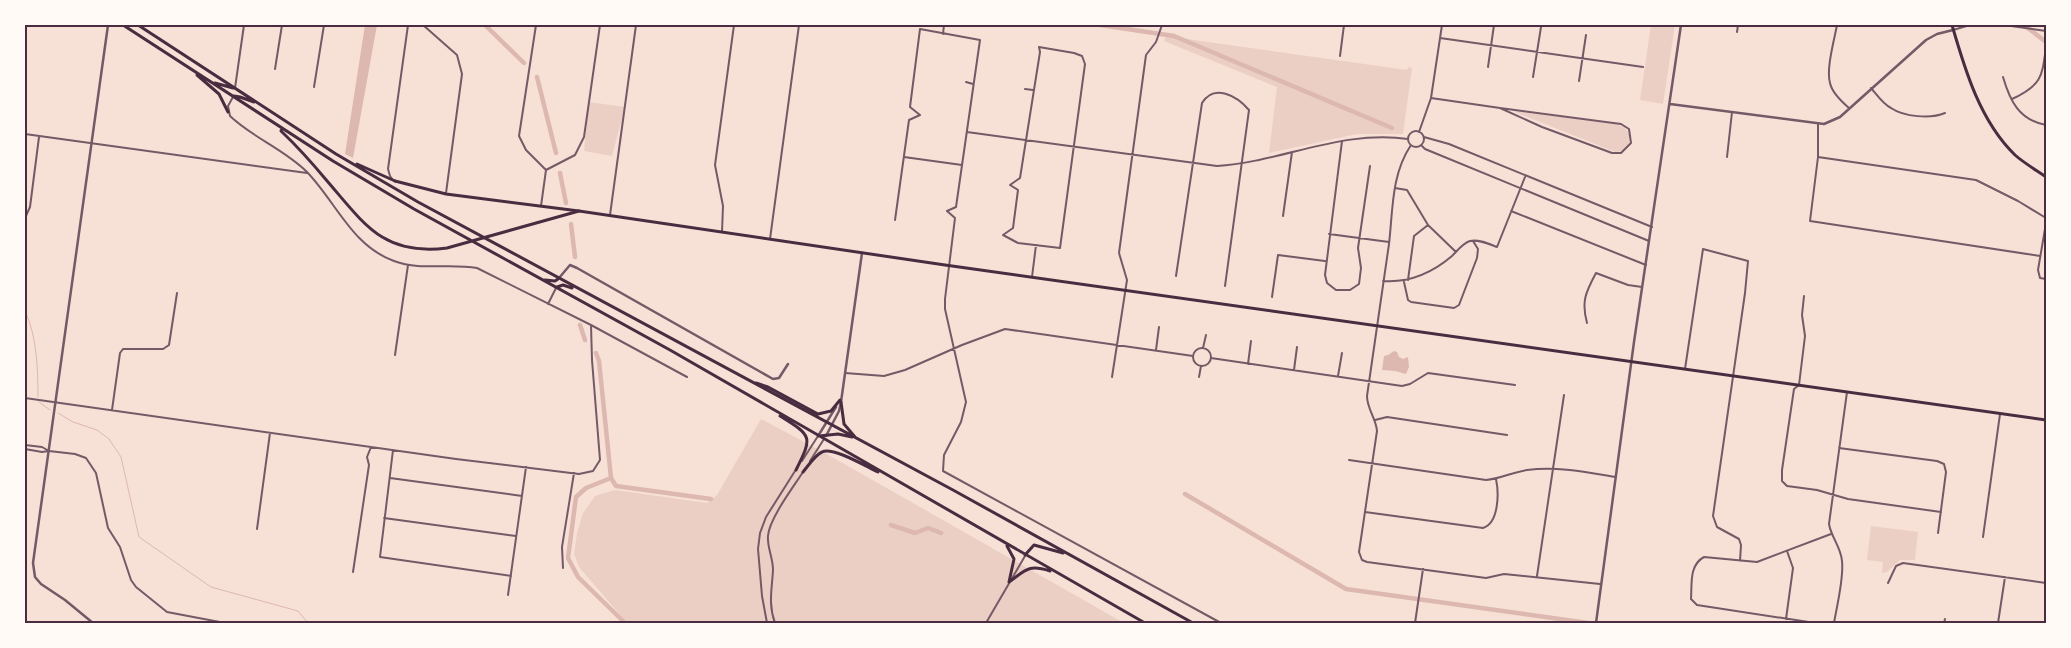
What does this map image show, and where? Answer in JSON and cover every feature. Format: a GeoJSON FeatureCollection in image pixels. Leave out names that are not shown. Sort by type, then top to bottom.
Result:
{"type":"FeatureCollection","features":[{"type":"Feature","properties":{"kind":"main road"},"geometry":{"type":"LineString","coordinates":[[123,25],[333,161],[414,209],[731,385],[1145,623]]}},
{"type":"Feature","properties":{"kind":"main road"},"geometry":{"type":"LineString","coordinates":[[138,25],[336,154],[418,202],[827,422],[1194,623]]}},
{"type":"Feature","properties":{"kind":"main road"},"geometry":{"type":"LineString","coordinates":[[1952,25],[1978,101],[2001,139],[2021,160],[2046,177]]}},
{"type":"Feature","properties":{"kind":"main road"},"geometry":{"type":"LineString","coordinates":[[180,62],[219,94],[228,112]]}},
{"type":"Feature","properties":{"kind":"main road"},"geometry":{"type":"LineString","coordinates":[[208,80],[225,87],[235,88]]}},
{"type":"Feature","properties":{"kind":"main road"},"geometry":{"type":"LineString","coordinates":[[233,96],[242,97],[263,106]]}},
{"type":"Feature","properties":{"kind":"main road"},"geometry":{"type":"LineString","coordinates":[[282,128],[281,131],[312,162],[346,204],[380,236],[394,244],[417,250],[447,248],[579,211]]}},
{"type":"Feature","properties":{"kind":"main road"},"geometry":{"type":"LineString","coordinates":[[336,154],[395,181],[446,194],[610,215],[862,253],[2046,420]]}},
{"type":"Feature","properties":{"kind":"main road"},"geometry":{"type":"LineString","coordinates":[[541,279],[556,281],[558,279]]}},
{"type":"Feature","properties":{"kind":"main road"},"geometry":{"type":"LineString","coordinates":[[556,288],[563,285],[582,291]]}},
{"type":"Feature","properties":{"kind":"main road"},"geometry":{"type":"LineString","coordinates":[[748,380],[768,387],[818,414],[831,411],[840,401]]}},
{"type":"Feature","properties":{"kind":"main road"},"geometry":{"type":"LineString","coordinates":[[731,385],[804,433],[808,440],[807,447],[796,470]]}},
{"type":"Feature","properties":{"kind":"main road"},"geometry":{"type":"LineString","coordinates":[[840,401],[844,424],[855,438]]}},
{"type":"Feature","properties":{"kind":"main road"},"geometry":{"type":"LineString","coordinates":[[818,436],[838,434],[855,438]]}},
{"type":"Feature","properties":{"kind":"main road"},"geometry":{"type":"LineString","coordinates":[[802,472],[821,452],[831,450],[904,485]]}},
{"type":"Feature","properties":{"kind":"main road"},"geometry":{"type":"LineString","coordinates":[[1004,543],[1014,560],[1009,582]]}},
{"type":"Feature","properties":{"kind":"main road"},"geometry":{"type":"LineString","coordinates":[[1025,555],[1031,546],[1037,545],[1073,556]]}},
{"type":"Feature","properties":{"kind":"main road"},"geometry":{"type":"LineString","coordinates":[[1009,582],[1033,567],[1056,572]]}},
{"type":"Feature","properties":{"kind":"street"},"geometry":{"type":"LineString","coordinates":[[93,623],[65,600],[41,584],[35,577],[33,568],[108,25]]}},
{"type":"Feature","properties":{"kind":"street"},"geometry":{"type":"LineString","coordinates":[[235,88],[244,25]]}},
{"type":"Feature","properties":{"kind":"street"},"geometry":{"type":"LineString","coordinates":[[275,69],[282,25]]}},
{"type":"Feature","properties":{"kind":"street"},"geometry":{"type":"LineString","coordinates":[[314,87],[324,25]]}},
{"type":"Feature","properties":{"kind":"street"},"geometry":{"type":"LineString","coordinates":[[395,181],[390,176],[388,169],[408,25]]}},
{"type":"Feature","properties":{"kind":"street"},"geometry":{"type":"LineString","coordinates":[[423,25],[457,55],[462,74],[446,194]]}},
{"type":"Feature","properties":{"kind":"street"},"geometry":{"type":"LineString","coordinates":[[536,25],[519,136],[526,150],[546,170]]}},
{"type":"Feature","properties":{"kind":"street"},"geometry":{"type":"LineString","coordinates":[[546,170],[576,155],[584,137],[600,25]]}},
{"type":"Feature","properties":{"kind":"street"},"geometry":{"type":"LineString","coordinates":[[610,215],[636,25]]}},
{"type":"Feature","properties":{"kind":"street"},"geometry":{"type":"LineString","coordinates":[[722,232],[723,206],[715,165],[734,25]]}},
{"type":"Feature","properties":{"kind":"street"},"geometry":{"type":"LineString","coordinates":[[770,239],[799,25]]}},
{"type":"Feature","properties":{"kind":"street"},"geometry":{"type":"LineString","coordinates":[[943,34],[944,25]]}},
{"type":"Feature","properties":{"kind":"street"},"geometry":{"type":"LineString","coordinates":[[1112,376],[1125,290],[1126,271],[1120,261],[1119,253],[1134,155],[1146,55],[1156,42],[1162,25]]}},
{"type":"Feature","properties":{"kind":"street"},"geometry":{"type":"LineString","coordinates":[[1340,56],[1344,25]]}},
{"type":"Feature","properties":{"kind":"street"},"geometry":{"type":"LineString","coordinates":[[1420,132],[1431,98],[1442,25]]}},
{"type":"Feature","properties":{"kind":"street"},"geometry":{"type":"LineString","coordinates":[[1488,68],[1494,25]]}},
{"type":"Feature","properties":{"kind":"street"},"geometry":{"type":"LineString","coordinates":[[1596,623],[1642,287],[1681,25]]}},
{"type":"Feature","properties":{"kind":"street"},"geometry":{"type":"LineString","coordinates":[[1737,32],[1738,25]]}},
{"type":"Feature","properties":{"kind":"street"},"geometry":{"type":"LineString","coordinates":[[1836,25],[1830,84],[1840,100],[1849,108]]}},
{"type":"Feature","properties":{"kind":"street"},"geometry":{"type":"LineString","coordinates":[[1670,104],[1818,124],[1830,122],[1840,117],[1926,40],[1937,34],[1970,25]]}},
{"type":"Feature","properties":{"kind":"street"},"geometry":{"type":"LineString","coordinates":[[2004,25],[2046,31]]}},
{"type":"Feature","properties":{"kind":"street"},"geometry":{"type":"LineString","coordinates":[[1533,77],[1540,27]]}},
{"type":"Feature","properties":{"kind":"street"},"geometry":{"type":"LineString","coordinates":[[895,220],[909,120],[920,115],[910,108],[920,29],[980,40],[956,207],[947,211],[955,218],[945,309],[966,402],[961,422],[944,455],[943,470],[1221,623]]}},
{"type":"Feature","properties":{"kind":"street"},"geometry":{"type":"LineString","coordinates":[[1579,81],[1586,35]]}},
{"type":"Feature","properties":{"kind":"street"},"geometry":{"type":"LineString","coordinates":[[1440,38],[1643,67]]}},
{"type":"Feature","properties":{"kind":"street"},"geometry":{"type":"LineString","coordinates":[[2011,99],[2034,86],[2040,78],[2046,46]]}},
{"type":"Feature","properties":{"kind":"street"},"geometry":{"type":"LineString","coordinates":[[1039,47],[1074,52],[1082,56],[1085,64],[1060,248],[1018,243],[1003,235],[1013,228],[1018,190],[1010,185],[1020,178],[1034,90],[1039,47]]}},
{"type":"Feature","properties":{"kind":"street"},"geometry":{"type":"LineString","coordinates":[[2003,77],[2011,99],[2028,120],[2046,125]]}},
{"type":"Feature","properties":{"kind":"street"},"geometry":{"type":"LineString","coordinates":[[966,82],[973,84]]}},
{"type":"Feature","properties":{"kind":"street"},"geometry":{"type":"LineString","coordinates":[[1871,88],[1886,105],[1894,110],[1907,114],[1928,116],[1938,116],[1945,113]]}},
{"type":"Feature","properties":{"kind":"street"},"geometry":{"type":"LineString","coordinates":[[1025,89],[1034,90]]}},
{"type":"Feature","properties":{"kind":"street"},"geometry":{"type":"LineString","coordinates":[[1176,276],[1202,103],[1206,97],[1213,93],[1230,95],[1240,98],[1249,110],[1224,286]]}},
{"type":"Feature","properties":{"kind":"street"},"geometry":{"type":"LineString","coordinates":[[233,96],[229,103],[228,112],[238,122],[288,155],[308,173],[349,228],[367,246],[387,258],[408,265],[477,268],[591,325],[687,377]]}},
{"type":"Feature","properties":{"kind":"street"},"geometry":{"type":"LineString","coordinates":[[1431,98],[1621,124],[1629,129],[1631,143],[1621,153],[1612,153],[1542,127],[1500,108]]}},
{"type":"Feature","properties":{"kind":"street"},"geometry":{"type":"LineString","coordinates":[[1727,156],[1732,112]]}},
{"type":"Feature","properties":{"kind":"street"},"geometry":{"type":"LineString","coordinates":[[1818,124],[1818,157],[1810,222],[2040,256]]}},
{"type":"Feature","properties":{"kind":"street"},"geometry":{"type":"LineString","coordinates":[[967,132],[1217,166],[1242,165],[1342,140],[1370,137],[1408,139]]}},
{"type":"Feature","properties":{"kind":"street"},"geometry":{"type":"LineString","coordinates":[[1420,132],[1424,137],[1449,144],[1652,227]]}},
{"type":"Feature","properties":{"kind":"street"},"geometry":{"type":"LineString","coordinates":[[1408,139],[1411,133],[1420,132]]}},
{"type":"Feature","properties":{"kind":"street"},"geometry":{"type":"LineString","coordinates":[[25,134],[308,173]]}},
{"type":"Feature","properties":{"kind":"street"},"geometry":{"type":"LineString","coordinates":[[25,218],[30,207],[39,136]]}},
{"type":"Feature","properties":{"kind":"street"},"geometry":{"type":"LineString","coordinates":[[1422,145],[1424,137]]}},
{"type":"Feature","properties":{"kind":"street"},"geometry":{"type":"LineString","coordinates":[[1408,139],[1411,145],[1415,147],[1422,145]]}},
{"type":"Feature","properties":{"kind":"street"},"geometry":{"type":"LineString","coordinates":[[1342,140],[1325,275],[1327,283],[1336,290],[1343,292],[1356,287],[1360,279],[1362,268],[1358,252],[1359,238],[1370,166]]}},
{"type":"Feature","properties":{"kind":"street"},"geometry":{"type":"LineString","coordinates":[[1411,145],[1399,168],[1394,188],[1389,242],[1369,381],[1367,405],[1375,420],[1377,431],[1359,552],[1362,560],[1486,578],[1504,574],[1602,584]]}},
{"type":"Feature","properties":{"kind":"street"},"geometry":{"type":"LineString","coordinates":[[1422,145],[1425,148],[1650,242]]}},
{"type":"Feature","properties":{"kind":"street"},"geometry":{"type":"LineString","coordinates":[[1283,216],[1292,152]]}},
{"type":"Feature","properties":{"kind":"street"},"geometry":{"type":"LineString","coordinates":[[904,157],[962,165]]}},
{"type":"Feature","properties":{"kind":"street"},"geometry":{"type":"LineString","coordinates":[[1818,157],[1976,180],[2018,201],[2046,218]]}},
{"type":"Feature","properties":{"kind":"street"},"geometry":{"type":"LineString","coordinates":[[541,206],[546,170]]}},
{"type":"Feature","properties":{"kind":"street"},"geometry":{"type":"LineString","coordinates":[[1383,281],[1404,281],[1436,268],[1463,245],[1473,241],[1497,247],[1525,176]]}},
{"type":"Feature","properties":{"kind":"street"},"geometry":{"type":"LineString","coordinates":[[1394,188],[1407,190],[1428,225],[1456,252]]}},
{"type":"Feature","properties":{"kind":"street"},"geometry":{"type":"LineString","coordinates":[[1511,211],[1646,265]]}},
{"type":"Feature","properties":{"kind":"street"},"geometry":{"type":"LineString","coordinates":[[2046,223],[2038,270],[2040,278],[2046,279]]}},
{"type":"Feature","properties":{"kind":"street"},"geometry":{"type":"LineString","coordinates":[[1408,280],[1414,236],[1428,225]]}},
{"type":"Feature","properties":{"kind":"street"},"geometry":{"type":"LineString","coordinates":[[1329,234],[1389,242]]}},
{"type":"Feature","properties":{"kind":"street"},"geometry":{"type":"LineString","coordinates":[[1404,281],[1408,300],[1411,302],[1454,308],[1459,305],[1477,258],[1478,249],[1473,241]]}},
{"type":"Feature","properties":{"kind":"street"},"geometry":{"type":"LineString","coordinates":[[1032,277],[1036,245]]}},
{"type":"Feature","properties":{"kind":"street"},"geometry":{"type":"LineString","coordinates":[[1685,369],[1703,249],[1743,258],[1748,261],[1748,264],[1713,516],[1717,527],[1739,539],[1741,545],[1740,561]]}},
{"type":"Feature","properties":{"kind":"street"},"geometry":{"type":"LineString","coordinates":[[776,623],[771,611],[770,595],[773,564],[768,535],[771,524],[824,439],[839,411],[862,253]]}},
{"type":"Feature","properties":{"kind":"street"},"geometry":{"type":"LineString","coordinates":[[1272,298],[1278,255],[1326,261]]}},
{"type":"Feature","properties":{"kind":"street"},"geometry":{"type":"LineString","coordinates":[[395,355],[408,265]]}},
{"type":"Feature","properties":{"kind":"street"},"geometry":{"type":"LineString","coordinates":[[558,279],[570,265],[772,379],[779,378],[788,364]]}},
{"type":"Feature","properties":{"kind":"street"},"geometry":{"type":"LineString","coordinates":[[1587,323],[1583,309],[1586,293],[1596,273],[1628,285],[1642,287]]}},
{"type":"Feature","properties":{"kind":"street"},"geometry":{"type":"LineString","coordinates":[[548,304],[556,288]]}},
{"type":"Feature","properties":{"kind":"street"},"geometry":{"type":"LineString","coordinates":[[112,410],[120,353],[123,349],[163,349],[169,345],[177,293]]}},
{"type":"Feature","properties":{"kind":"street"},"geometry":{"type":"LineString","coordinates":[[1804,296],[1802,315],[1805,336],[1799,385],[1794,389],[1782,481],[1786,486],[1817,490],[1848,499],[1941,512]]}},
{"type":"Feature","properties":{"kind":"street"},"geometry":{"type":"LineString","coordinates":[[25,398],[393,450],[574,473],[593,471],[600,460],[591,325]]}},
{"type":"Feature","properties":{"kind":"street"},"geometry":{"type":"LineString","coordinates":[[1156,350],[1159,327]]}},
{"type":"Feature","properties":{"kind":"street"},"geometry":{"type":"LineString","coordinates":[[845,373],[884,376],[905,370],[1004,329],[1193,356]]}},
{"type":"Feature","properties":{"kind":"street"},"geometry":{"type":"LineString","coordinates":[[1203,348],[1206,335]]}},
{"type":"Feature","properties":{"kind":"street"},"geometry":{"type":"LineString","coordinates":[[1248,364],[1251,340]]}},
{"type":"Feature","properties":{"kind":"street"},"geometry":{"type":"LineString","coordinates":[[1294,370],[1297,347]]}},
{"type":"Feature","properties":{"kind":"street"},"geometry":{"type":"LineString","coordinates":[[1193,356],[1197,350],[1203,348]]}},
{"type":"Feature","properties":{"kind":"street"},"geometry":{"type":"LineString","coordinates":[[1203,348],[1209,352],[1211,358]]}},
{"type":"Feature","properties":{"kind":"street"},"geometry":{"type":"LineString","coordinates":[[1338,376],[1342,353]]}},
{"type":"Feature","properties":{"kind":"street"},"geometry":{"type":"LineString","coordinates":[[1193,356],[1195,362],[1201,366]]}},
{"type":"Feature","properties":{"kind":"street"},"geometry":{"type":"LineString","coordinates":[[1211,358],[1402,386],[1410,384],[1428,373],[1515,385]]}},
{"type":"Feature","properties":{"kind":"street"},"geometry":{"type":"LineString","coordinates":[[1201,366],[1207,364],[1211,358]]}},
{"type":"Feature","properties":{"kind":"street"},"geometry":{"type":"LineString","coordinates":[[1199,377],[1201,366]]}},
{"type":"Feature","properties":{"kind":"street"},"geometry":{"type":"LineString","coordinates":[[1834,623],[1842,564],[1840,552],[1831,534],[1829,524],[1847,392]]}},
{"type":"Feature","properties":{"kind":"street"},"geometry":{"type":"LineString","coordinates":[[1536,576],[1564,395]]}},
{"type":"Feature","properties":{"kind":"street"},"geometry":{"type":"LineString","coordinates":[[767,623],[762,596],[758,549],[760,534],[766,517],[840,401]]}},
{"type":"Feature","properties":{"kind":"street"},"geometry":{"type":"LineString","coordinates":[[1983,537],[2000,414]]}},
{"type":"Feature","properties":{"kind":"street"},"geometry":{"type":"LineString","coordinates":[[1375,420],[1387,418],[1507,435]]}},
{"type":"Feature","properties":{"kind":"street"},"geometry":{"type":"LineString","coordinates":[[257,530],[270,434]]}},
{"type":"Feature","properties":{"kind":"street"},"geometry":{"type":"LineString","coordinates":[[25,447],[42,447],[49,451]]}},
{"type":"Feature","properties":{"kind":"street"},"geometry":{"type":"LineString","coordinates":[[25,447],[42,452],[75,454],[86,458],[96,473],[108,528],[120,547],[128,572],[136,587],[167,612],[225,623]]}},
{"type":"Feature","properties":{"kind":"street"},"geometry":{"type":"LineString","coordinates":[[353,572],[369,465],[367,457],[371,447]]}},
{"type":"Feature","properties":{"kind":"street"},"geometry":{"type":"LineString","coordinates":[[1839,448],[1944,464],[1946,472],[1938,532]]}},
{"type":"Feature","properties":{"kind":"street"},"geometry":{"type":"LineString","coordinates":[[393,450],[380,557],[511,576]]}},
{"type":"Feature","properties":{"kind":"street"},"geometry":{"type":"LineString","coordinates":[[1349,460],[1471,478],[1496,479],[1526,470],[1554,468],[1616,477]]}},
{"type":"Feature","properties":{"kind":"street"},"geometry":{"type":"LineString","coordinates":[[508,595],[526,467]]}},
{"type":"Feature","properties":{"kind":"street"},"geometry":{"type":"LineString","coordinates":[[563,568],[562,547],[574,473]]}},
{"type":"Feature","properties":{"kind":"street"},"geometry":{"type":"LineString","coordinates":[[390,478],[522,496]]}},
{"type":"Feature","properties":{"kind":"street"},"geometry":{"type":"LineString","coordinates":[[1366,512],[1483,528],[1491,524],[1494,516],[1497,493],[1496,479]]}},
{"type":"Feature","properties":{"kind":"street"},"geometry":{"type":"LineString","coordinates":[[384,518],[516,536]]}},
{"type":"Feature","properties":{"kind":"street"},"geometry":{"type":"LineString","coordinates":[[1816,623],[1697,605],[1692,599],[1693,570],[1699,560],[1711,557],[1757,562],[1831,534]]}},
{"type":"Feature","properties":{"kind":"street"},"geometry":{"type":"LineString","coordinates":[[1786,619],[1793,568],[1787,551]]}},
{"type":"Feature","properties":{"kind":"street"},"geometry":{"type":"LineString","coordinates":[[986,623],[1025,555]]}},
{"type":"Feature","properties":{"kind":"street"},"geometry":{"type":"LineString","coordinates":[[1888,583],[1896,566],[1903,562],[2046,583]]}},
{"type":"Feature","properties":{"kind":"street"},"geometry":{"type":"LineString","coordinates":[[1415,623],[1423,569]]}},
{"type":"Feature","properties":{"kind":"street"},"geometry":{"type":"LineString","coordinates":[[1998,623],[2005,577]]}},
{"type":"Feature","properties":{"kind":"street"},"geometry":{"type":"LineString","coordinates":[[1944,623],[1945,619]]}},
{"type":"Feature","properties":{"kind":"shaded area"},"geometry":{"type":"Polygon","coordinates":[[[365,25],[377,25],[353,158],[345,154],[365,25]]]}},
{"type":"Feature","properties":{"kind":"shaded area"},"geometry":{"type":"Polygon","coordinates":[[[1651,25],[1675,25],[1663,104],[1640,100],[1651,25]]]}},
{"type":"Feature","properties":{"kind":"shaded area"},"geometry":{"type":"Polygon","coordinates":[[[1166,36],[1407,70],[1408,67],[1412,68],[1403,134],[1357,134],[1269,153],[1277,87],[1164,41],[1166,36]]]}},
{"type":"Feature","properties":{"kind":"shaded area"},"geometry":{"type":"Polygon","coordinates":[[[589,102],[625,107],[612,156],[584,151],[589,102]]]}},
{"type":"Feature","properties":{"kind":"shaded area"},"geometry":{"type":"Polygon","coordinates":[[[1516,111],[1616,124],[1624,127],[1629,133],[1629,144],[1622,151],[1615,152],[1516,111]]]}},
{"type":"Feature","properties":{"kind":"shaded area"},"geometry":{"type":"Polygon","coordinates":[[[1394,351],[1403,359],[1408,357],[1409,367],[1406,374],[1382,370],[1384,356],[1394,351]]]}},
{"type":"Feature","properties":{"kind":"shaded area"},"geometry":{"type":"Polygon","coordinates":[[[761,419],[825,453],[1124,623],[627,623],[579,567],[574,554],[577,533],[583,513],[595,496],[615,490],[707,503],[717,495],[761,419]]]}},
{"type":"Feature","properties":{"kind":"shaded area"},"geometry":{"type":"Polygon","coordinates":[[[1871,526],[1918,532],[1915,560],[1900,560],[1887,572],[1882,573],[1883,562],[1867,560],[1871,526]]]}},
{"type":"Feature","properties":{"kind":"waterway"},"geometry":{"type":"LineString","coordinates":[[485,25],[524,63]]}},
{"type":"Feature","properties":{"kind":"waterway"},"geometry":{"type":"LineString","coordinates":[[1100,25],[1174,36],[1392,128]]}},
{"type":"Feature","properties":{"kind":"waterway"},"geometry":{"type":"LineString","coordinates":[[2024,25],[2046,42]]}},
{"type":"Feature","properties":{"kind":"waterway"},"geometry":{"type":"LineString","coordinates":[[537,77],[556,153]]}},
{"type":"Feature","properties":{"kind":"waterway"},"geometry":{"type":"LineString","coordinates":[[560,173],[566,203]]}},
{"type":"Feature","properties":{"kind":"waterway"},"geometry":{"type":"LineString","coordinates":[[571,224],[575,257]]}},
{"type":"Feature","properties":{"kind":"waterway"},"geometry":{"type":"LineString","coordinates":[[25,311],[34,342],[38,397]]}},
{"type":"Feature","properties":{"kind":"waterway"},"geometry":{"type":"LineString","coordinates":[[580,325],[585,340]]}},
{"type":"Feature","properties":{"kind":"waterway"},"geometry":{"type":"LineString","coordinates":[[596,353],[599,361],[611,478],[616,486],[711,499]]}},
{"type":"Feature","properties":{"kind":"waterway"},"geometry":{"type":"LineString","coordinates":[[39,402],[50,410]]}},
{"type":"Feature","properties":{"kind":"waterway"},"geometry":{"type":"LineString","coordinates":[[58,413],[73,422],[97,430],[109,439],[121,457],[139,537],[211,587],[298,611],[308,623]]}},
{"type":"Feature","properties":{"kind":"waterway"},"geometry":{"type":"LineString","coordinates":[[611,478],[586,488],[576,497],[568,558],[578,577],[625,623]]}},
{"type":"Feature","properties":{"kind":"waterway"},"geometry":{"type":"LineString","coordinates":[[1185,494],[1346,589],[1588,623]]}},
{"type":"Feature","properties":{"kind":"waterway"},"geometry":{"type":"LineString","coordinates":[[891,525],[915,533],[928,528],[941,533]]}}]}
